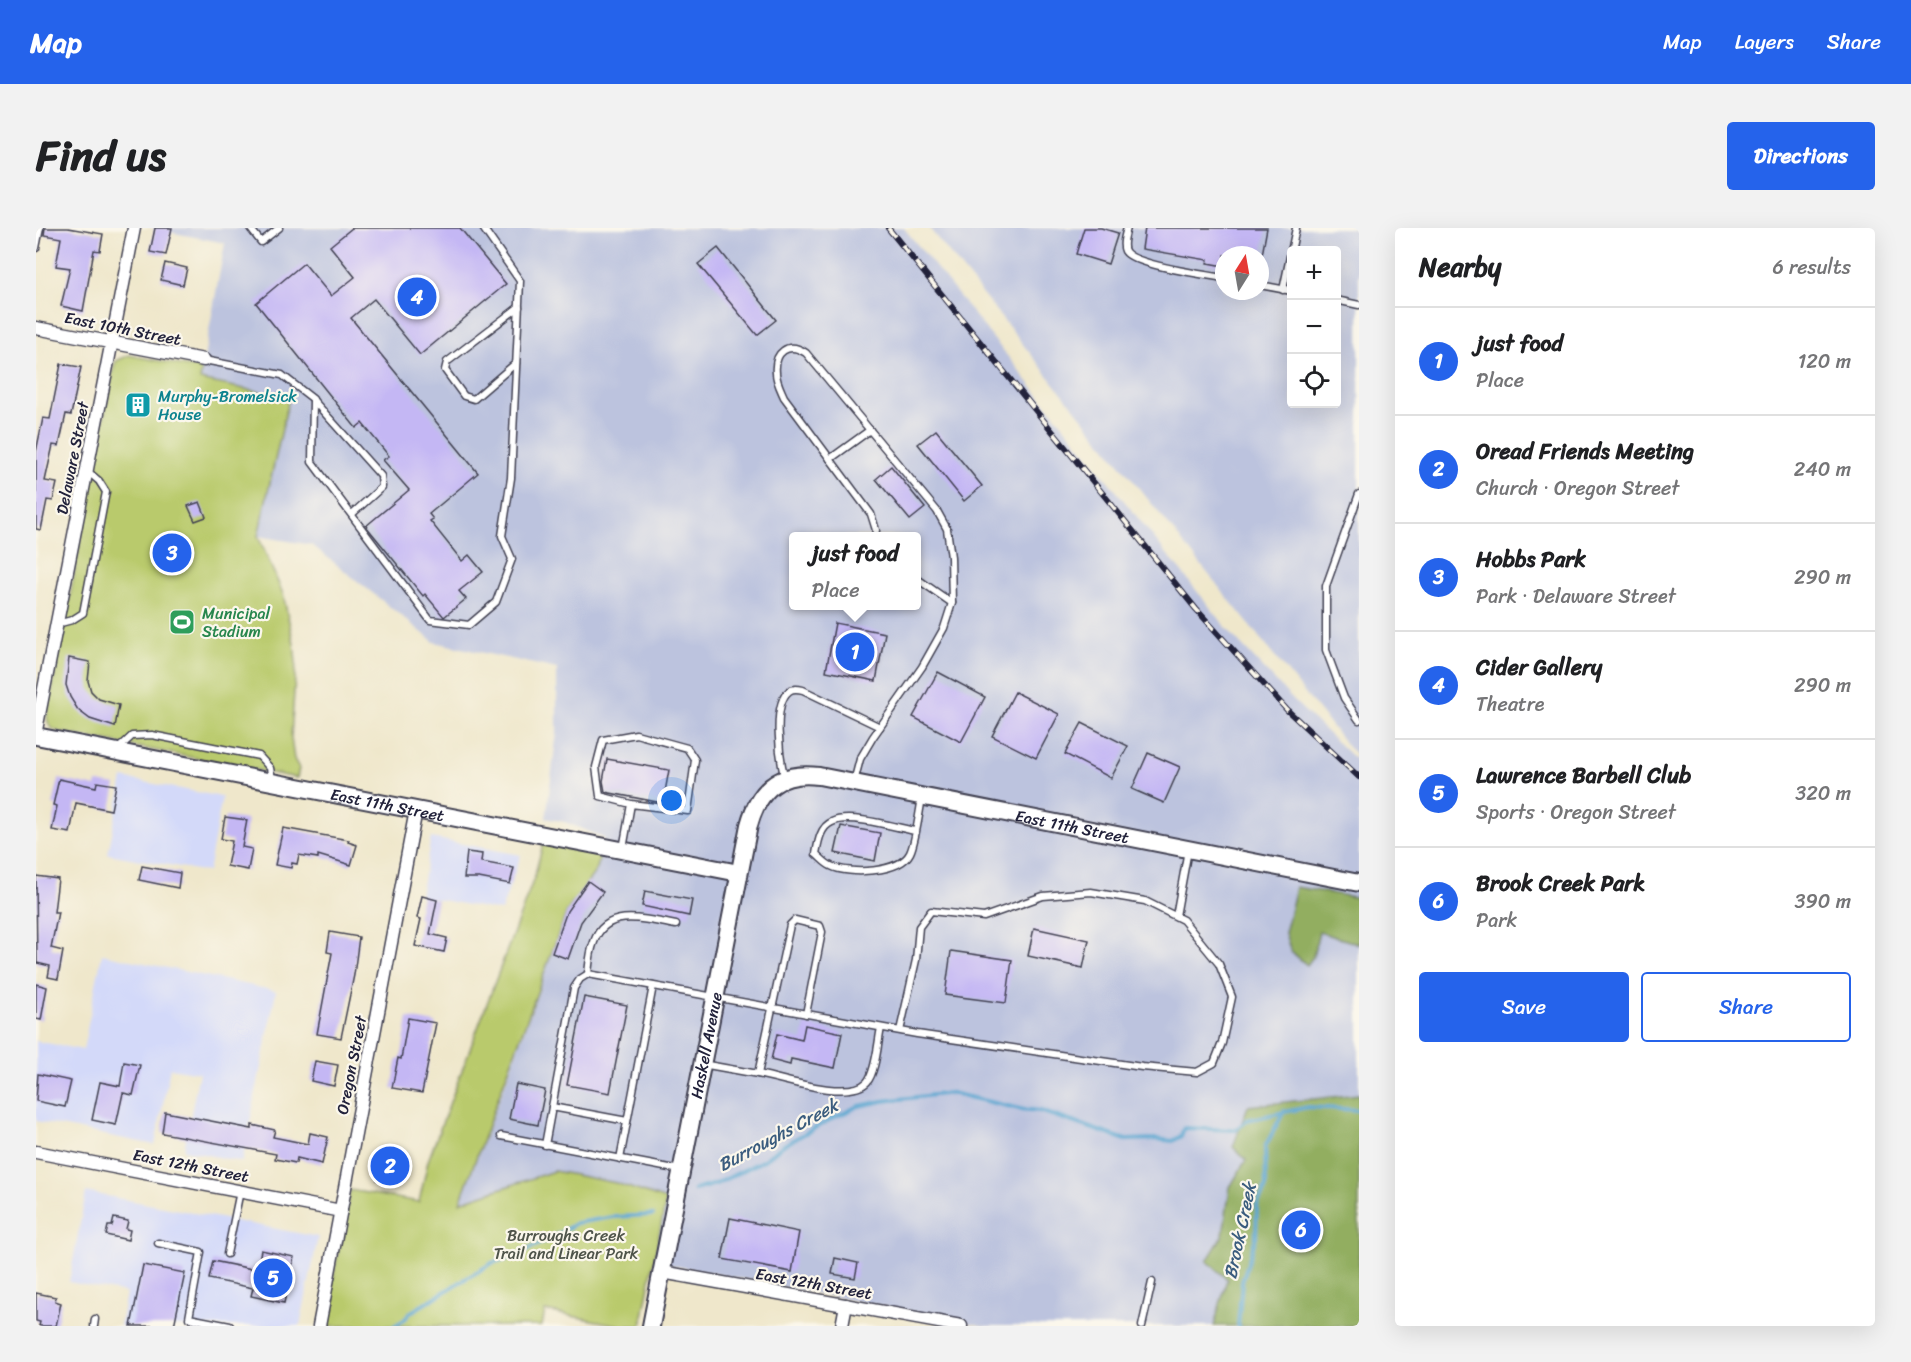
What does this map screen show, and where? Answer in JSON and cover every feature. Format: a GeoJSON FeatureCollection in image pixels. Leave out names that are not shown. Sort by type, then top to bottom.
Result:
{"type":"FeatureCollection","features":[{"type":"Feature","properties":{"kind":"main road","name":"East 11th Street"},"geometry":{"type":"LineString","coordinates":[[36,736],[740,873]]}},
{"type":"Feature","properties":{"kind":"main road","name":"East 11th Street"},"geometry":{"type":"LineString","coordinates":[[785,779],[805,774],[1359,883]]}},
{"type":"Feature","properties":{"kind":"main road","name":"Haskell Avenue"},"geometry":{"type":"LineString","coordinates":[[651,1326],[749,825],[756,804],[775,783],[785,779]]}},
{"type":"Feature","properties":{"kind":"street","name":"Delaware Street"},"geometry":{"type":"LineString","coordinates":[[36,730],[134,228]]}},
{"type":"Feature","properties":{"kind":"street","name":"East 10th Street"},"geometry":{"type":"LineString","coordinates":[[36,328],[204,360]]}},
{"type":"Feature","properties":{"kind":"street","name":"Oregon Street"},"geometry":{"type":"LineString","coordinates":[[319,1326],[416,810]]}},
{"type":"Feature","properties":{"kind":"street","name":"East 12th Street"},"geometry":{"type":"LineString","coordinates":[[36,1152],[341,1211]]}},
{"type":"Feature","properties":{"kind":"street","name":"East 12th Street"},"geometry":{"type":"LineString","coordinates":[[662,1272],[846,1305],[936,1324],[961,1326]]}},
{"type":"Feature","properties":{"kind":"street"},"geometry":{"type":"LineString","coordinates":[[842,1326],[846,1305]]}},
{"type":"Feature","properties":{"kind":"lane"},"geometry":{"type":"LineString","coordinates":[[36,248],[40,228]]}},
{"type":"Feature","properties":{"kind":"lane"},"geometry":{"type":"LineString","coordinates":[[250,228],[261,242],[279,228]]}},
{"type":"Feature","properties":{"kind":"lane"},"geometry":{"type":"LineString","coordinates":[[312,399],[312,462],[430,620],[469,625],[496,602],[512,559],[502,536],[511,478],[520,281],[483,228]]}},
{"type":"Feature","properties":{"kind":"lane"},"geometry":{"type":"LineString","coordinates":[[1127,228],[1125,251],[1132,257],[1145,263],[1215,276]]}},
{"type":"Feature","properties":{"kind":"lane"},"geometry":{"type":"LineString","coordinates":[[1283,290],[1296,228]]}},
{"type":"Feature","properties":{"kind":"lane"},"geometry":{"type":"LineString","coordinates":[[1269,287],[1287,290]]}},
{"type":"Feature","properties":{"kind":"lane"},"geometry":{"type":"LineString","coordinates":[[1341,301],[1359,305]]}},
{"type":"Feature","properties":{"kind":"lane"},"geometry":{"type":"LineString","coordinates":[[516,363],[474,399],[464,396],[445,370],[447,362],[519,307]]}},
{"type":"Feature","properties":{"kind":"lane"},"geometry":{"type":"LineString","coordinates":[[854,783],[860,759],[922,667],[944,628],[952,603],[951,557],[946,529],[937,511],[806,353],[794,347],[786,348],[780,353],[776,365],[776,375],[784,397],[871,514],[876,532]]}},
{"type":"Feature","properties":{"kind":"lane"},"geometry":{"type":"LineString","coordinates":[[204,360],[282,375],[312,399],[381,476],[382,487],[352,514]]}},
{"type":"Feature","properties":{"kind":"lane"},"geometry":{"type":"LineString","coordinates":[[830,459],[870,430]]}},
{"type":"Feature","properties":{"kind":"lane"},"geometry":{"type":"LineString","coordinates":[[56,624],[72,620],[83,613],[106,492],[99,481],[86,470]]}},
{"type":"Feature","properties":{"kind":"lane"},"geometry":{"type":"LineString","coordinates":[[1359,494],[1326,586],[1326,650],[1344,698],[1359,720]]}},
{"type":"Feature","properties":{"kind":"lane"},"geometry":{"type":"LineString","coordinates":[[921,581],[952,603]]}},
{"type":"Feature","properties":{"kind":"lane"},"geometry":{"type":"LineString","coordinates":[[785,779],[780,759],[779,722],[783,700],[788,691],[803,690],[880,727]]}},
{"type":"Feature","properties":{"kind":"lane"},"geometry":{"type":"LineString","coordinates":[[636,734],[687,748],[695,760],[688,811],[631,804],[600,796],[596,767],[603,740],[636,734]]}},
{"type":"Feature","properties":{"kind":"lane"},"geometry":{"type":"LineString","coordinates":[[116,752],[132,736],[152,735],[259,756],[270,768],[273,782]]}},
{"type":"Feature","properties":{"kind":"lane"},"geometry":{"type":"LineString","coordinates":[[915,831],[843,818],[829,822],[818,837],[816,854],[831,866],[861,872],[884,869],[910,854],[915,831],[922,796]]}},
{"type":"Feature","properties":{"kind":"lane"},"geometry":{"type":"LineString","coordinates":[[623,850],[631,804]]}},
{"type":"Feature","properties":{"kind":"lane"},"geometry":{"type":"LineString","coordinates":[[1176,916],[1188,849]]}},
{"type":"Feature","properties":{"kind":"lane"},"geometry":{"type":"LineString","coordinates":[[544,1144],[574,988],[580,979],[588,974],[881,1028],[900,1031],[1142,1067],[1197,1072],[1214,1063],[1222,1043],[1232,997],[1219,964],[1183,920],[1176,916],[1145,901],[1091,892],[1043,896],[984,917],[931,911],[919,927],[916,960],[900,1031]]}},
{"type":"Feature","properties":{"kind":"lane"},"geometry":{"type":"LineString","coordinates":[[588,974],[594,941],[601,928],[615,920],[628,917],[676,925]]}},
{"type":"Feature","properties":{"kind":"lane"},"geometry":{"type":"LineString","coordinates":[[758,1074],[790,925],[795,920],[820,926],[822,932],[806,1014]]}},
{"type":"Feature","properties":{"kind":"lane"},"geometry":{"type":"LineString","coordinates":[[620,1159],[652,986]]}},
{"type":"Feature","properties":{"kind":"lane"},"geometry":{"type":"LineString","coordinates":[[702,1064],[836,1090],[853,1089],[866,1082],[872,1072],[881,1028]]}},
{"type":"Feature","properties":{"kind":"lane"},"geometry":{"type":"LineString","coordinates":[[552,1107],[627,1121]]}},
{"type":"Feature","properties":{"kind":"lane"},"geometry":{"type":"LineString","coordinates":[[501,1136],[682,1171]]}},
{"type":"Feature","properties":{"kind":"lane"},"geometry":{"type":"LineString","coordinates":[[227,1254],[240,1191]]}},
{"type":"Feature","properties":{"kind":"lane"},"geometry":{"type":"LineString","coordinates":[[158,1243],[201,1252],[189,1318],[230,1326]]}},
{"type":"Feature","properties":{"kind":"lane"},"geometry":{"type":"LineString","coordinates":[[1142,1326],[1152,1282]]}},
{"type":"Feature","properties":{"kind":"shaded area"},"geometry":{"type":"Polygon","coordinates":[[[149,228],[904,228],[1234,637],[1294,701],[1359,763],[1359,1125],[1224,1326],[985,1326],[654,1262],[666,1200],[616,1183],[554,1171],[460,1203],[567,911],[597,869],[604,838],[565,822],[546,818],[557,732],[557,669],[434,642],[312,545],[258,536],[289,398],[200,380],[225,243],[149,228]]]}},
{"type":"Feature","properties":{"kind":"shaded area"},"geometry":{"type":"Polygon","coordinates":[[[929,228],[1359,228],[1359,757],[1348,747],[929,228]]]}},
{"type":"Feature","properties":{"kind":"shaded area"},"geometry":{"type":"Polygon","coordinates":[[[123,778],[222,797],[208,872],[108,854],[123,778]]]}},
{"type":"Feature","properties":{"kind":"shaded area"},"geometry":{"type":"Polygon","coordinates":[[[431,838],[521,855],[501,911],[420,896],[431,838]]]}},
{"type":"Feature","properties":{"kind":"shaded area"},"geometry":{"type":"Polygon","coordinates":[[[102,954],[276,991],[242,1162],[184,1150],[199,1073],[170,1068],[155,1145],[36,1121],[36,1041],[83,1050],[102,954]]]}},
{"type":"Feature","properties":{"kind":"shaded area"},"geometry":{"type":"Polygon","coordinates":[[[86,1192],[318,1237],[300,1326],[120,1326],[126,1293],[69,1282],[86,1192]]]}},
{"type":"Feature","properties":{"kind":"green space"},"geometry":{"type":"Polygon","coordinates":[[[129,355],[202,369],[200,380],[289,398],[258,536],[283,594],[294,644],[296,662],[291,738],[294,759],[299,768],[297,778],[60,732],[52,728],[48,722],[47,716],[114,366],[116,361],[129,355]]]}},
{"type":"Feature","properties":{"kind":"green space","name":"Burroughs Creek Trail and Linear Park"},"geometry":{"type":"Polygon","coordinates":[[[543,844],[600,855],[597,869],[567,911],[460,1202],[554,1171],[616,1183],[666,1200],[641,1326],[623,1326],[545,1311],[542,1326],[324,1326],[350,1190],[419,1202],[428,1161],[534,878],[543,844]]]}},
{"type":"Feature","properties":{"kind":"green space"},"geometry":{"type":"Polygon","coordinates":[[[1296,887],[1359,898],[1359,944],[1319,932],[1313,957],[1307,965],[1291,952],[1285,933],[1296,887]]]}},
{"type":"Feature","properties":{"kind":"green space"},"geometry":{"type":"Polygon","coordinates":[[[1359,1094],[1359,1326],[1214,1326],[1227,1279],[1207,1261],[1223,1235],[1230,1187],[1246,1160],[1233,1147],[1248,1106],[1359,1094]]]}},
{"type":"Feature","properties":{"kind":"building"},"geometry":{"type":"Polygon","coordinates":[[[45,228],[68,228],[103,234],[100,251],[94,250],[83,311],[61,306],[70,268],[56,266],[61,238],[44,235],[45,228]]]}},
{"type":"Feature","properties":{"kind":"building"},"geometry":{"type":"Polygon","coordinates":[[[155,228],[172,228],[166,255],[150,252],[155,228]]]}},
{"type":"Feature","properties":{"kind":"building"},"geometry":{"type":"Polygon","coordinates":[[[352,228],[460,228],[506,284],[420,355],[374,299],[351,318],[478,473],[429,514],[433,519],[430,521],[462,561],[469,555],[483,572],[459,591],[466,599],[444,617],[425,594],[423,596],[366,526],[409,490],[383,460],[389,456],[362,423],[356,428],[256,303],[304,263],[331,296],[355,277],[330,246],[352,228]]]}},
{"type":"Feature","properties":{"kind":"building"},"geometry":{"type":"Polygon","coordinates":[[[1084,228],[1101,228],[1118,233],[1108,264],[1076,254],[1084,228]]]}},
{"type":"Feature","properties":{"kind":"building"},"geometry":{"type":"Polygon","coordinates":[[[1145,228],[1267,228],[1264,246],[1215,246],[1215,264],[1207,263],[1208,260],[1142,249],[1145,228]]]}},
{"type":"Feature","properties":{"kind":"building"},"geometry":{"type":"Polygon","coordinates":[[[718,248],[776,320],[757,335],[698,264],[718,248]]]}},
{"type":"Feature","properties":{"kind":"building"},"geometry":{"type":"Polygon","coordinates":[[[165,263],[187,268],[183,285],[161,280],[165,263]]]}},
{"type":"Feature","properties":{"kind":"building"},"geometry":{"type":"Polygon","coordinates":[[[61,364],[81,367],[71,415],[66,414],[59,446],[53,445],[45,481],[57,483],[53,501],[47,500],[41,530],[36,529],[36,452],[43,418],[50,419],[61,364]]]}},
{"type":"Feature","properties":{"kind":"building","name":"Murphy-Bromelsick House"},"geometry":{"type":"Polygon","coordinates":[[[130,395],[145,397],[142,411],[128,406],[130,395]]]}},
{"type":"Feature","properties":{"kind":"building"},"geometry":{"type":"Polygon","coordinates":[[[936,430],[982,486],[964,501],[918,444],[936,430]]]}},
{"type":"Feature","properties":{"kind":"building"},"geometry":{"type":"Polygon","coordinates":[[[891,466],[925,508],[910,520],[876,479],[891,466]]]}},
{"type":"Feature","properties":{"kind":"building"},"geometry":{"type":"Polygon","coordinates":[[[200,502],[206,517],[195,521],[188,506],[200,502]]]}},
{"type":"Feature","properties":{"kind":"building"},"geometry":{"type":"Polygon","coordinates":[[[835,623],[885,633],[876,681],[826,671],[835,623]]]}},
{"type":"Feature","properties":{"kind":"building"},"geometry":{"type":"Polygon","coordinates":[[[69,658],[90,662],[88,681],[91,691],[99,699],[119,705],[115,727],[90,719],[78,710],[66,685],[69,658]]]}},
{"type":"Feature","properties":{"kind":"building"},"geometry":{"type":"Polygon","coordinates":[[[938,672],[985,697],[961,742],[913,717],[938,672]]]}},
{"type":"Feature","properties":{"kind":"building"},"geometry":{"type":"Polygon","coordinates":[[[1015,692],[1059,714],[1036,758],[992,736],[1015,692]]]}},
{"type":"Feature","properties":{"kind":"building"},"geometry":{"type":"Polygon","coordinates":[[[1082,723],[1128,746],[1111,778],[1065,754],[1082,723]]]}},
{"type":"Feature","properties":{"kind":"building"},"geometry":{"type":"Polygon","coordinates":[[[1148,753],[1180,767],[1164,803],[1132,789],[1148,753]]]}},
{"type":"Feature","properties":{"kind":"building"},"geometry":{"type":"Polygon","coordinates":[[[607,759],[669,770],[663,803],[605,792],[603,781],[607,759]]]}},
{"type":"Feature","properties":{"kind":"building"},"geometry":{"type":"Polygon","coordinates":[[[59,779],[96,787],[97,782],[116,785],[111,810],[76,803],[70,833],[52,830],[57,806],[53,805],[59,779]]]}},
{"type":"Feature","properties":{"kind":"building"},"geometry":{"type":"Polygon","coordinates":[[[225,817],[247,820],[242,847],[252,849],[248,870],[227,866],[232,841],[221,839],[225,817]]]}},
{"type":"Feature","properties":{"kind":"building"},"geometry":{"type":"Polygon","coordinates":[[[841,826],[880,833],[875,861],[835,853],[841,826]]]}},
{"type":"Feature","properties":{"kind":"building"},"geometry":{"type":"Polygon","coordinates":[[[283,828],[349,840],[348,842],[357,845],[351,865],[318,855],[318,858],[299,855],[297,864],[292,863],[291,868],[275,865],[283,828]]]}},
{"type":"Feature","properties":{"kind":"building"},"geometry":{"type":"Polygon","coordinates":[[[467,852],[482,854],[481,862],[514,868],[510,884],[479,878],[464,878],[467,852]]]}},
{"type":"Feature","properties":{"kind":"building"},"geometry":{"type":"Polygon","coordinates":[[[142,866],[180,873],[178,888],[139,880],[142,866]]]}},
{"type":"Feature","properties":{"kind":"building"},"geometry":{"type":"Polygon","coordinates":[[[36,876],[58,879],[54,912],[58,912],[51,948],[63,951],[58,979],[48,977],[50,966],[37,963],[36,876]]]}},
{"type":"Feature","properties":{"kind":"building"},"geometry":{"type":"Polygon","coordinates":[[[588,881],[603,892],[581,922],[568,959],[552,953],[567,911],[588,881]]]}},
{"type":"Feature","properties":{"kind":"building"},"geometry":{"type":"Polygon","coordinates":[[[645,891],[692,900],[689,916],[642,906],[645,891]]]}},
{"type":"Feature","properties":{"kind":"building"},"geometry":{"type":"Polygon","coordinates":[[[422,896],[437,900],[430,934],[447,938],[444,952],[415,946],[421,919],[417,918],[422,896]]]}},
{"type":"Feature","properties":{"kind":"building"},"geometry":{"type":"Polygon","coordinates":[[[1034,928],[1089,940],[1083,968],[1028,956],[1034,928]]]}},
{"type":"Feature","properties":{"kind":"building"},"geometry":{"type":"Polygon","coordinates":[[[330,932],[359,937],[341,1038],[317,1034],[332,953],[327,952],[330,932]]]}},
{"type":"Feature","properties":{"kind":"building"},"geometry":{"type":"Polygon","coordinates":[[[951,951],[1012,960],[1006,1003],[945,995],[951,951]]]}},
{"type":"Feature","properties":{"kind":"building"},"geometry":{"type":"Polygon","coordinates":[[[36,984],[47,987],[41,1020],[36,1019],[36,984]]]}},
{"type":"Feature","properties":{"kind":"building"},"geometry":{"type":"Polygon","coordinates":[[[584,997],[627,1005],[610,1093],[567,1085],[584,997]]]}},
{"type":"Feature","properties":{"kind":"building"},"geometry":{"type":"Polygon","coordinates":[[[408,1018],[436,1023],[422,1093],[392,1088],[398,1058],[401,1059],[408,1018]]]}},
{"type":"Feature","properties":{"kind":"building"},"geometry":{"type":"Polygon","coordinates":[[[805,1025],[842,1033],[835,1068],[791,1059],[790,1065],[771,1060],[777,1034],[802,1040],[805,1025]]]}},
{"type":"Feature","properties":{"kind":"building"},"geometry":{"type":"Polygon","coordinates":[[[315,1061],[338,1065],[334,1086],[311,1081],[315,1061]]]}},
{"type":"Feature","properties":{"kind":"building"},"geometry":{"type":"Polygon","coordinates":[[[124,1062],[140,1065],[133,1095],[123,1093],[116,1125],[92,1120],[100,1082],[120,1086],[124,1062]]]}},
{"type":"Feature","properties":{"kind":"building"},"geometry":{"type":"Polygon","coordinates":[[[38,1074],[71,1081],[65,1107],[36,1101],[38,1074]]]}},
{"type":"Feature","properties":{"kind":"building"},"geometry":{"type":"Polygon","coordinates":[[[516,1084],[545,1090],[538,1125],[509,1119],[516,1084]]]}},
{"type":"Feature","properties":{"kind":"building"},"geometry":{"type":"Polygon","coordinates":[[[165,1112],[252,1129],[252,1125],[275,1130],[273,1137],[308,1144],[310,1133],[328,1137],[322,1164],[297,1158],[296,1163],[275,1159],[276,1154],[162,1133],[165,1112]]]}},
{"type":"Feature","properties":{"kind":"building"},"geometry":{"type":"Polygon","coordinates":[[[383,1149],[402,1152],[396,1184],[377,1180],[383,1149]]]}},
{"type":"Feature","properties":{"kind":"building"},"geometry":{"type":"Polygon","coordinates":[[[114,1218],[128,1221],[126,1229],[130,1230],[128,1240],[106,1235],[108,1226],[112,1226],[114,1218]]]}},
{"type":"Feature","properties":{"kind":"building"},"geometry":{"type":"Polygon","coordinates":[[[730,1218],[799,1232],[792,1272],[722,1259],[730,1218]]]}},
{"type":"Feature","properties":{"kind":"building"},"geometry":{"type":"Polygon","coordinates":[[[261,1250],[294,1257],[284,1303],[251,1296],[253,1288],[209,1279],[213,1261],[257,1270],[261,1250]]]}},
{"type":"Feature","properties":{"kind":"building"},"geometry":{"type":"Polygon","coordinates":[[[835,1258],[858,1263],[855,1278],[832,1274],[835,1258]]]}},
{"type":"Feature","properties":{"kind":"building"},"geometry":{"type":"Polygon","coordinates":[[[143,1265],[185,1273],[174,1326],[131,1326],[143,1265]]]}},
{"type":"Feature","properties":{"kind":"building"},"geometry":{"type":"Polygon","coordinates":[[[36,1293],[56,1297],[55,1301],[61,1303],[56,1326],[39,1326],[40,1322],[36,1321],[36,1293]]]}},
{"type":"Feature","properties":{"kind":"waterway","name":"Burroughs Creek"},"geometry":{"type":"LineString","coordinates":[[694,1190],[716,1184],[764,1160],[782,1146],[835,1117],[859,1106],[883,1101],[951,1093],[1020,1109],[1040,1111],[1126,1140],[1173,1141],[1181,1136],[1184,1128],[1236,1130],[1247,1120],[1308,1107],[1359,1110]]}},
{"type":"Feature","properties":{"kind":"waterway","name":"Brook Creek"},"geometry":{"type":"LineString","coordinates":[[1238,1326],[1242,1282],[1256,1237],[1257,1205],[1266,1187],[1265,1147],[1284,1111]]}},
{"type":"Feature","properties":{"kind":"waterway","name":"Burroughs Creek"},"geometry":{"type":"LineString","coordinates":[[394,1326],[411,1312],[492,1263],[550,1239],[576,1223],[613,1217],[653,1215]]}},
{"type":"Feature","properties":{"kind":"railway"},"geometry":{"type":"LineString","coordinates":[[888,228],[1196,609],[1287,710],[1359,777]]}},
{"type":"Feature","properties":{"kind":"place","name":"Cider Gallery"},"geometry":{"type":"Point","coordinates":[417,297]}},
{"type":"Feature","properties":{"kind":"place","name":"Murphy-Bromelsick House"},"geometry":{"type":"Point","coordinates":[138,405]}},
{"type":"Feature","properties":{"kind":"place","name":"Hobbs Park"},"geometry":{"type":"Point","coordinates":[172,553]}},
{"type":"Feature","properties":{"kind":"place","name":"Municipal Stadium"},"geometry":{"type":"Point","coordinates":[182,622]}},
{"type":"Feature","properties":{"kind":"place","name":"just food"},"geometry":{"type":"Point","coordinates":[855,652]}},
{"type":"Feature","properties":{"kind":"place","name":"Oread Friends Meeting"},"geometry":{"type":"Point","coordinates":[390,1166]}},
{"type":"Feature","properties":{"kind":"place","name":"Brook Creek Park"},"geometry":{"type":"Point","coordinates":[1301,1230]}},
{"type":"Feature","properties":{"kind":"place","name":"Lawrence Barbell Club"},"geometry":{"type":"Point","coordinates":[273,1278]}}]}
